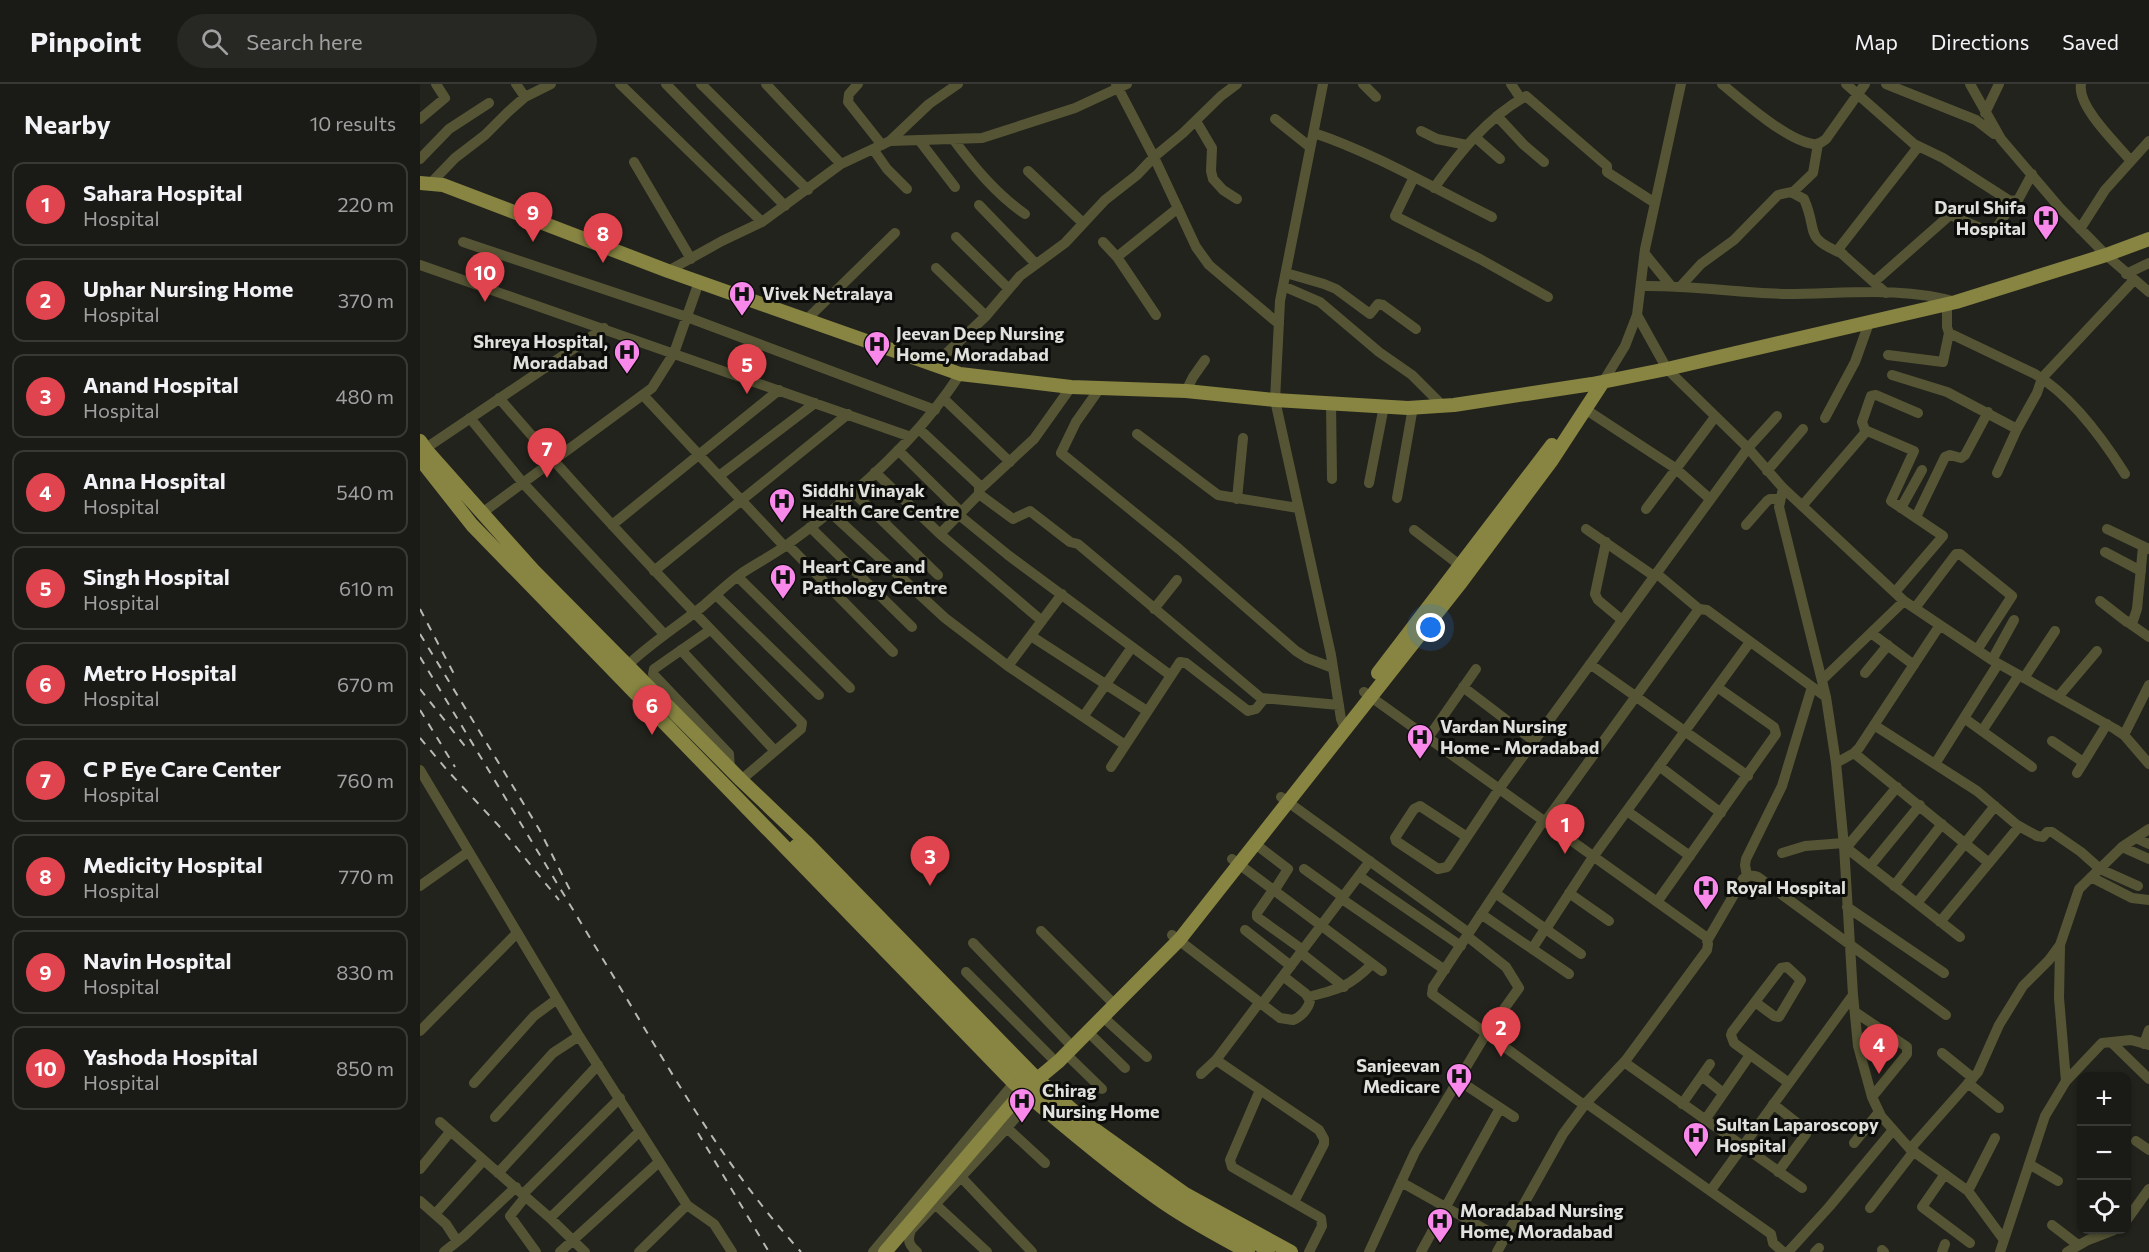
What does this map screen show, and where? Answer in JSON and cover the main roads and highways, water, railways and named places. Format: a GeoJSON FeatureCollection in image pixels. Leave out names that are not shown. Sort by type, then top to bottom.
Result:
{"type":"FeatureCollection","features":[{"type":"Feature","properties":{"kind":"main road"},"geometry":{"type":"LineString","coordinates":[[425,184],[443,185],[668,271],[960,374],[1071,387],[1186,391],[1331,404],[1413,407],[1443,406],[1597,383],[1869,323],[1952,303],[2106,255],[2149,239]]}},
{"type":"Feature","properties":{"kind":"main road"},"geometry":{"type":"LineString","coordinates":[[1235,861],[1254,843],[1342,718],[1367,694],[1552,460],[1585,410],[1597,383]]}},
{"type":"Feature","properties":{"kind":"main road"},"geometry":{"type":"LineString","coordinates":[[1464,569],[1597,383]]}},
{"type":"Feature","properties":{"kind":"main road"},"geometry":{"type":"LineString","coordinates":[[421,450],[533,570],[730,769],[1094,1129],[1185,1194],[1291,1252]]}},
{"type":"Feature","properties":{"kind":"main road"},"geometry":{"type":"LineString","coordinates":[[421,450],[472,525],[1023,1091],[1157,1198],[1248,1252]]}},
{"type":"Feature","properties":{"kind":"main road"},"geometry":{"type":"LineString","coordinates":[[759,798],[761,813]]}},
{"type":"Feature","properties":{"kind":"main road"},"geometry":{"type":"LineString","coordinates":[[1039,1076],[1051,1057],[1088,1032],[1175,937],[1284,800]]}},
{"type":"Feature","properties":{"kind":"main road"},"geometry":{"type":"LineString","coordinates":[[746,807],[761,813],[1026,1080],[1075,1124],[1179,1198],[1270,1251]]}},
{"type":"Feature","properties":{"kind":"main road"},"geometry":{"type":"LineString","coordinates":[[885,1252],[1023,1091],[1067,1048],[1110,1000],[1126,989]]}},
{"type":"Feature","properties":{"kind":"railway"},"geometry":{"type":"LineString","coordinates":[[420,609],[455,676]]}},
{"type":"Feature","properties":{"kind":"railway"},"geometry":{"type":"LineString","coordinates":[[420,634],[539,829],[570,890]]}},
{"type":"Feature","properties":{"kind":"railway"},"geometry":{"type":"LineString","coordinates":[[420,657],[701,1120],[748,1188],[801,1252]]}},
{"type":"Feature","properties":{"kind":"railway"},"geometry":{"type":"LineString","coordinates":[[420,689],[468,750]]}},
{"type":"Feature","properties":{"kind":"railway"},"geometry":{"type":"LineString","coordinates":[[420,710],[455,767]]}},
{"type":"Feature","properties":{"kind":"railway"},"geometry":{"type":"LineString","coordinates":[[420,738],[499,826],[559,900]]}},
{"type":"Feature","properties":{"kind":"railway"},"geometry":{"type":"LineString","coordinates":[[698,1133],[769,1252]]}},
{"type":"Feature","properties":{"kind":"place","name":"Darul Shifa Hospital"},"geometry":{"type":"Point","coordinates":[2046,241]}},
{"type":"Feature","properties":{"kind":"place","name":"Navin Hospital"},"geometry":{"type":"Point","coordinates":[533,242]}},
{"type":"Feature","properties":{"kind":"place","name":"Medicity Hospital"},"geometry":{"type":"Point","coordinates":[603,263]}},
{"type":"Feature","properties":{"kind":"place","name":"Yashoda Hospital"},"geometry":{"type":"Point","coordinates":[485,302]}},
{"type":"Feature","properties":{"kind":"place","name":"Vivek Netralaya"},"geometry":{"type":"Point","coordinates":[742,317]}},
{"type":"Feature","properties":{"kind":"place","name":"Jeevan Deep Nursing Home, Moradabad"},"geometry":{"type":"Point","coordinates":[877,367]}},
{"type":"Feature","properties":{"kind":"place","name":"Shreya Hospital, Moradabad"},"geometry":{"type":"Point","coordinates":[627,375]}},
{"type":"Feature","properties":{"kind":"place","name":"Singh Hospital"},"geometry":{"type":"Point","coordinates":[747,394]}},
{"type":"Feature","properties":{"kind":"place","name":"C P Eye Care Center"},"geometry":{"type":"Point","coordinates":[547,478]}},
{"type":"Feature","properties":{"kind":"place","name":"Siddhi Vinayak Health Care Centre"},"geometry":{"type":"Point","coordinates":[782,524]}},
{"type":"Feature","properties":{"kind":"place","name":"Heart Care and Pathology Centre"},"geometry":{"type":"Point","coordinates":[783,600]}},
{"type":"Feature","properties":{"kind":"place","name":"Metro Hospital"},"geometry":{"type":"Point","coordinates":[652,735]}},
{"type":"Feature","properties":{"kind":"place","name":"Vardan Nursing Home - Moradabad"},"geometry":{"type":"Point","coordinates":[1420,760]}},
{"type":"Feature","properties":{"kind":"place","name":"Sahara Hospital"},"geometry":{"type":"Point","coordinates":[1565,854]}},
{"type":"Feature","properties":{"kind":"place","name":"Anand Hospital"},"geometry":{"type":"Point","coordinates":[930,886]}},
{"type":"Feature","properties":{"kind":"place","name":"Royal Hospital"},"geometry":{"type":"Point","coordinates":[1706,911]}},
{"type":"Feature","properties":{"kind":"place","name":"Uphar Nursing Home"},"geometry":{"type":"Point","coordinates":[1501,1057]}},
{"type":"Feature","properties":{"kind":"place","name":"Anna Hospital"},"geometry":{"type":"Point","coordinates":[1879,1074]}},
{"type":"Feature","properties":{"kind":"place","name":"Sanjeevan Medicare"},"geometry":{"type":"Point","coordinates":[1459,1099]}},
{"type":"Feature","properties":{"kind":"place","name":"Chirag Nursing Home"},"geometry":{"type":"Point","coordinates":[1022,1124]}},
{"type":"Feature","properties":{"kind":"place","name":"Sultan Laparoscopy Hospital"},"geometry":{"type":"Point","coordinates":[1696,1158]}},
{"type":"Feature","properties":{"kind":"place","name":"Moradabad Nursing Home, Moradabad"},"geometry":{"type":"Point","coordinates":[1440,1244]}}]}
